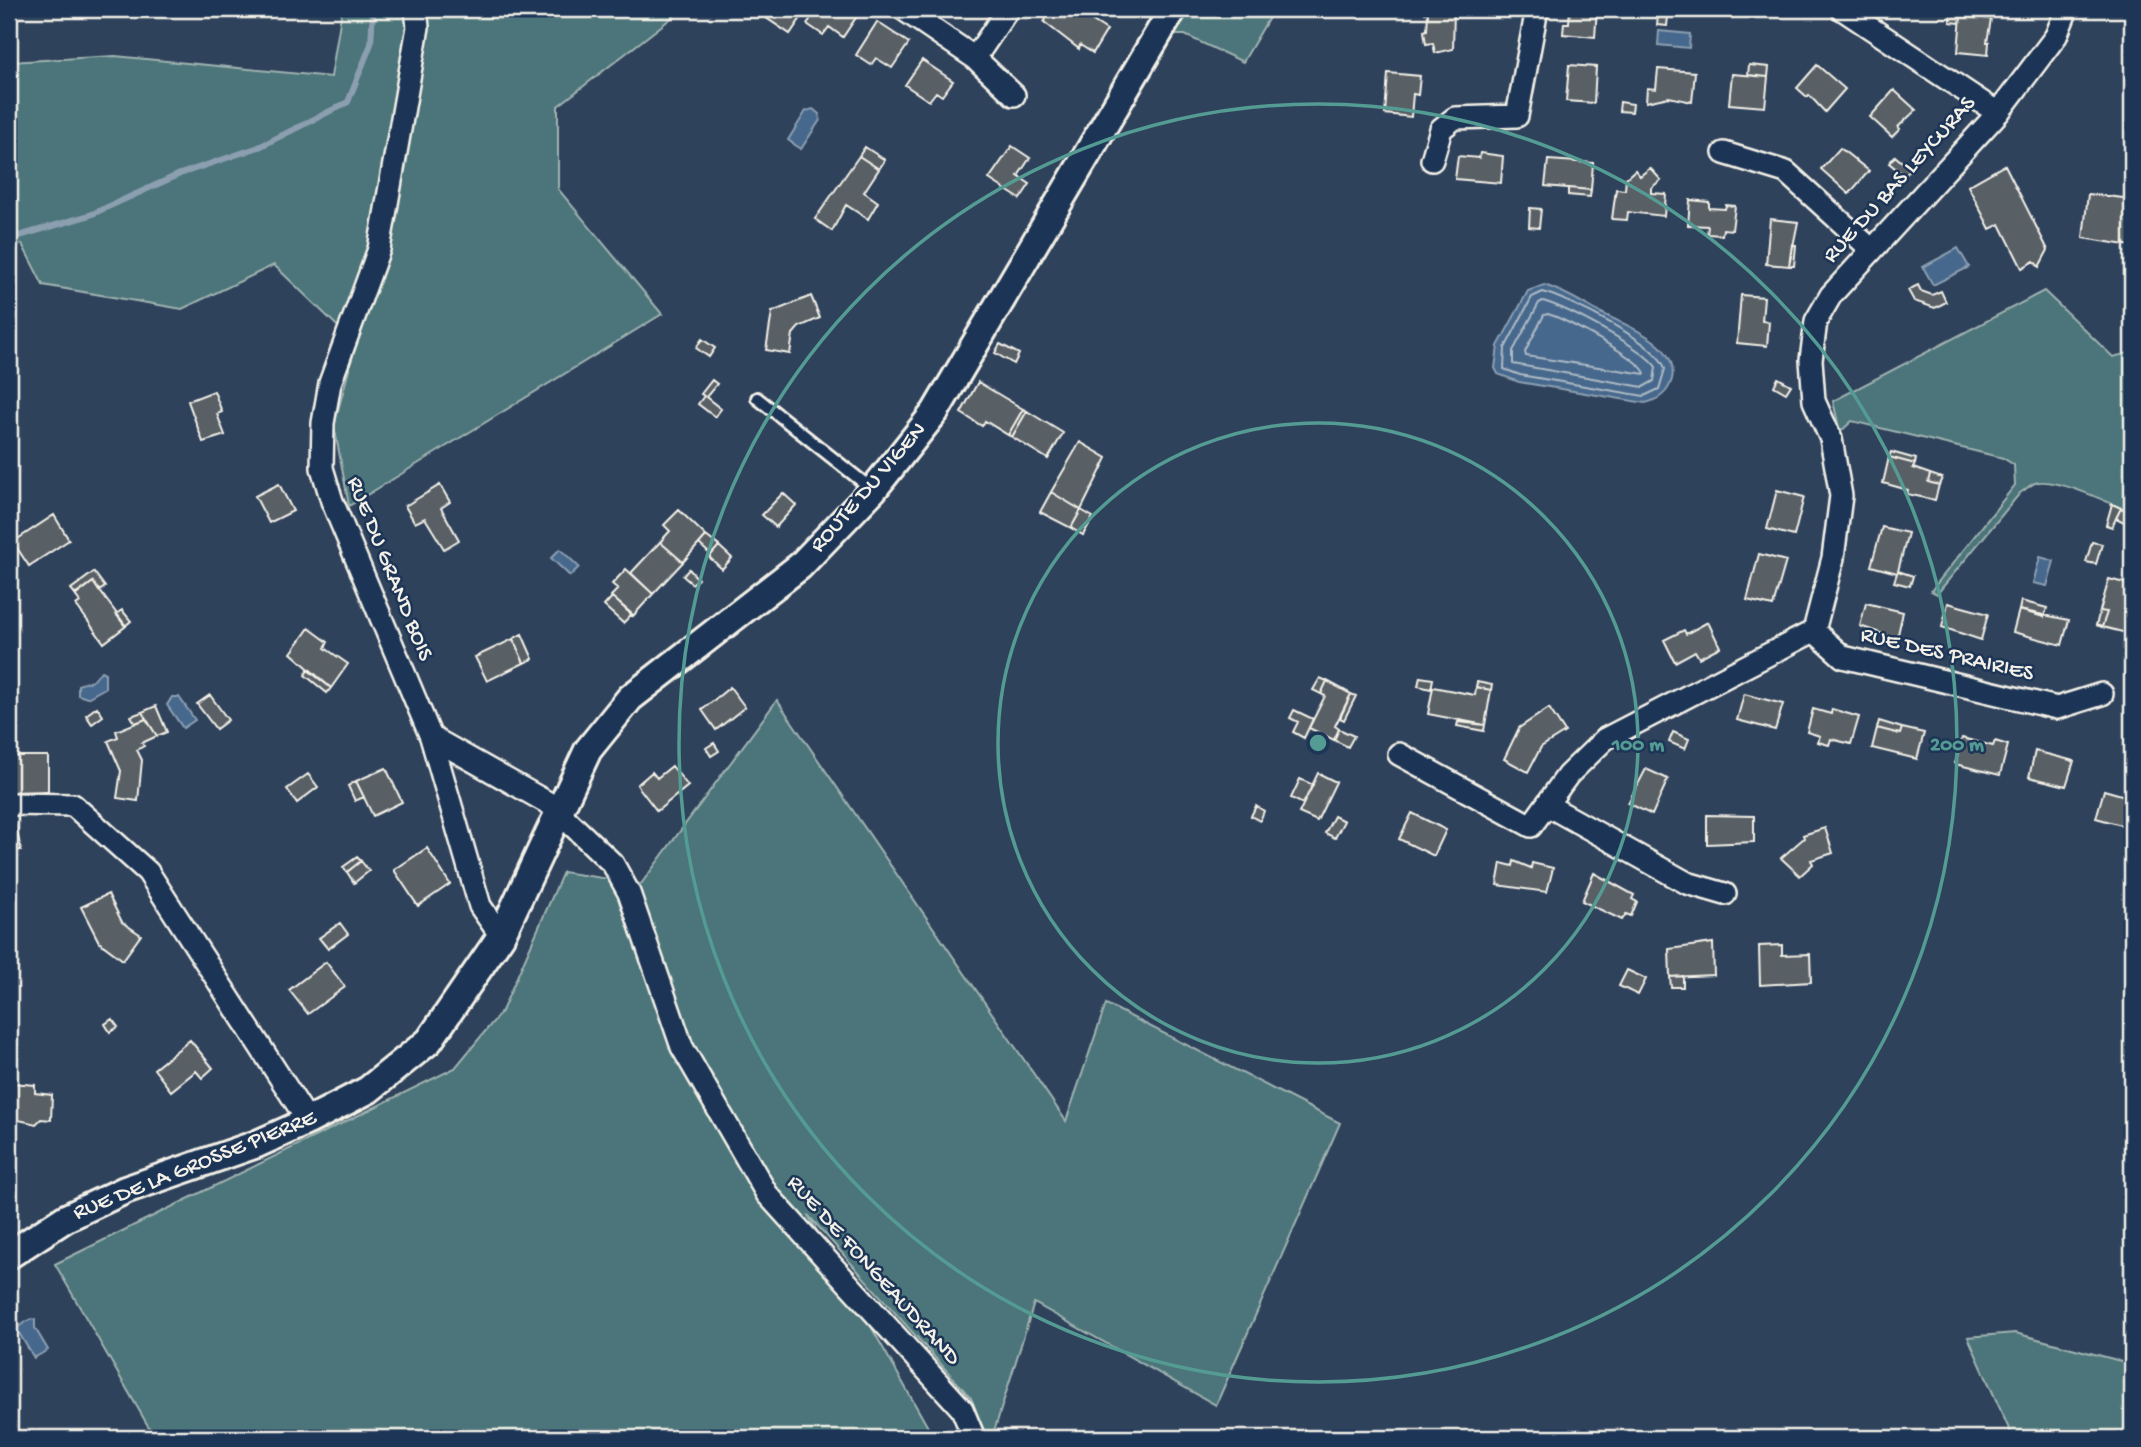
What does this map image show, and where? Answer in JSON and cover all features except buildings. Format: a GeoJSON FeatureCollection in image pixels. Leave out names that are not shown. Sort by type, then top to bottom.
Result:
{"type":"FeatureCollection","features":[{"type":"Feature","properties":{"kind":"street","name":"RUE DU GRAND BOIS"},"geometry":{"type":"LineString","coordinates":[[416,9],[418,27],[379,249],[330,383],[323,423],[322,468],[332,501],[431,737],[480,906],[501,936]]}},
{"type":"Feature","properties":{"kind":"street"},"geometry":{"type":"LineString","coordinates":[[903,9],[975,58],[1014,95]]}},
{"type":"Feature","properties":{"kind":"street"},"geometry":{"type":"LineString","coordinates":[[975,58],[1008,9]]}},
{"type":"Feature","properties":{"kind":"street","name":"ROUTE DU VIGEN"},"geometry":{"type":"LineString","coordinates":[[528,878],[588,750],[631,698],[800,566],[873,490],[935,412],[1173,9]]}},
{"type":"Feature","properties":{"kind":"street"},"geometry":{"type":"LineString","coordinates":[[1432,160],[1441,129],[1455,118],[1517,116],[1537,9]]}},
{"type":"Feature","properties":{"kind":"street"},"geometry":{"type":"LineString","coordinates":[[1842,9],[1998,113]]}},
{"type":"Feature","properties":{"kind":"street","name":"RUE DU BAS LEYCURAS"},"geometry":{"type":"LineString","coordinates":[[1814,631],[1833,558],[1841,496],[1831,439],[1814,401],[1811,360],[1816,321],[1830,295],[1998,113],[2056,36],[2067,9]]}},
{"type":"Feature","properties":{"kind":"street"},"geometry":{"type":"LineString","coordinates":[[1724,153],[1786,172],[1872,250]]}},
{"type":"Feature","properties":{"kind":"street"},"geometry":{"type":"LineString","coordinates":[[1399,754],[1531,826],[1568,775],[1605,739],[1814,631]]}},
{"type":"Feature","properties":{"kind":"street","name":"RUE DES PRAIRIES"},"geometry":{"type":"LineString","coordinates":[[1814,631],[1843,657],[2057,708],[2102,694]]}},
{"type":"Feature","properties":{"kind":"street"},"geometry":{"type":"LineString","coordinates":[[431,737],[558,810]]}},
{"type":"Feature","properties":{"kind":"street"},"geometry":{"type":"LineString","coordinates":[[9,804],[73,805],[148,872],[308,1121]]}},
{"type":"Feature","properties":{"kind":"street"},"geometry":{"type":"LineString","coordinates":[[1547,805],[1687,883],[1725,894]]}},
{"type":"Feature","properties":{"kind":"street","name":"RUE DE FONGEAUDRAND"},"geometry":{"type":"LineString","coordinates":[[558,810],[613,864],[629,893],[682,1047],[766,1194],[961,1409],[974,1438]]}},
{"type":"Feature","properties":{"kind":"street","name":"RUE DE LA GROSSE PIERRE"},"geometry":{"type":"LineString","coordinates":[[9,1255],[66,1218],[125,1190],[257,1144],[368,1090],[429,1041],[501,936],[528,878]]}},
{"type":"Feature","properties":{"kind":"lane"},"geometry":{"type":"LineString","coordinates":[[757,398],[873,490]]}},
{"type":"Feature","properties":{"kind":"green space"},"geometry":{"type":"Polygon","coordinates":[[[342,9],[683,9],[558,106],[558,189],[662,314],[349,506],[334,425],[356,344],[274,265],[182,309],[43,285],[22,244],[9,248],[9,62],[115,56],[331,77],[342,9]]]}},
{"type":"Feature","properties":{"kind":"green space"},"geometry":{"type":"Polygon","coordinates":[[[1183,9],[1274,9],[1243,62],[1185,35],[1169,35],[1183,9]]]}},
{"type":"Feature","properties":{"kind":"green space"},"geometry":{"type":"Polygon","coordinates":[[[2044,291],[2113,357],[2132,352],[2132,513],[2069,487],[2056,483],[2035,483],[2020,493],[1937,594],[1931,591],[2015,485],[2014,465],[2003,458],[1852,421],[1840,432],[1833,401],[2044,291]]]}},
{"type":"Feature","properties":{"kind":"green space"},"geometry":{"type":"Polygon","coordinates":[[[777,700],[1066,1121],[1106,1004],[1340,1123],[1216,1405],[1034,1303],[992,1438],[987,1438],[971,1398],[808,1215],[934,1438],[155,1438],[55,1264],[455,1068],[502,1011],[563,872],[641,884],[777,700]]]}},
{"type":"Feature","properties":{"kind":"green space"},"geometry":{"type":"Polygon","coordinates":[[[2015,1333],[2132,1364],[2132,1438],[2013,1438],[1968,1337],[2015,1333]]]}},
{"type":"Feature","properties":{"kind":"water"},"geometry":{"type":"Polygon","coordinates":[[[1659,31],[1690,34],[1689,48],[1658,45],[1659,31]]]}},
{"type":"Feature","properties":{"kind":"water"},"geometry":{"type":"Polygon","coordinates":[[[813,109],[819,114],[820,120],[801,149],[788,140],[806,111],[813,109]]]}},
{"type":"Feature","properties":{"kind":"water"},"geometry":{"type":"Polygon","coordinates":[[[1958,248],[1969,267],[1933,285],[1923,267],[1958,248]]]}},
{"type":"Feature","properties":{"kind":"water"},"geometry":{"type":"Polygon","coordinates":[[[1544,285],[1634,328],[1658,345],[1672,366],[1672,379],[1665,392],[1645,403],[1519,382],[1498,374],[1495,368],[1498,346],[1528,291],[1544,285]]]}},
{"type":"Feature","properties":{"kind":"water"},"geometry":{"type":"Polygon","coordinates":[[[560,549],[579,567],[570,576],[551,558],[560,549]]]}},
{"type":"Feature","properties":{"kind":"water"},"geometry":{"type":"Polygon","coordinates":[[[2040,557],[2054,561],[2047,586],[2033,583],[2040,557]]]}},
{"type":"Feature","properties":{"kind":"water"},"geometry":{"type":"Polygon","coordinates":[[[101,671],[105,673],[105,688],[87,698],[78,695],[78,685],[94,680],[101,671]]]}},
{"type":"Feature","properties":{"kind":"water"},"geometry":{"type":"Polygon","coordinates":[[[172,697],[179,697],[195,720],[183,728],[167,705],[172,697]]]}},
{"type":"Feature","properties":{"kind":"water"},"geometry":{"type":"Polygon","coordinates":[[[31,1319],[35,1320],[35,1328],[48,1350],[34,1358],[16,1328],[31,1319]]]}},
{"type":"Feature","properties":{"kind":"waterway"},"geometry":{"type":"LineString","coordinates":[[9,239],[90,215],[180,174],[259,147],[348,102],[371,44],[373,9]]}}]}
